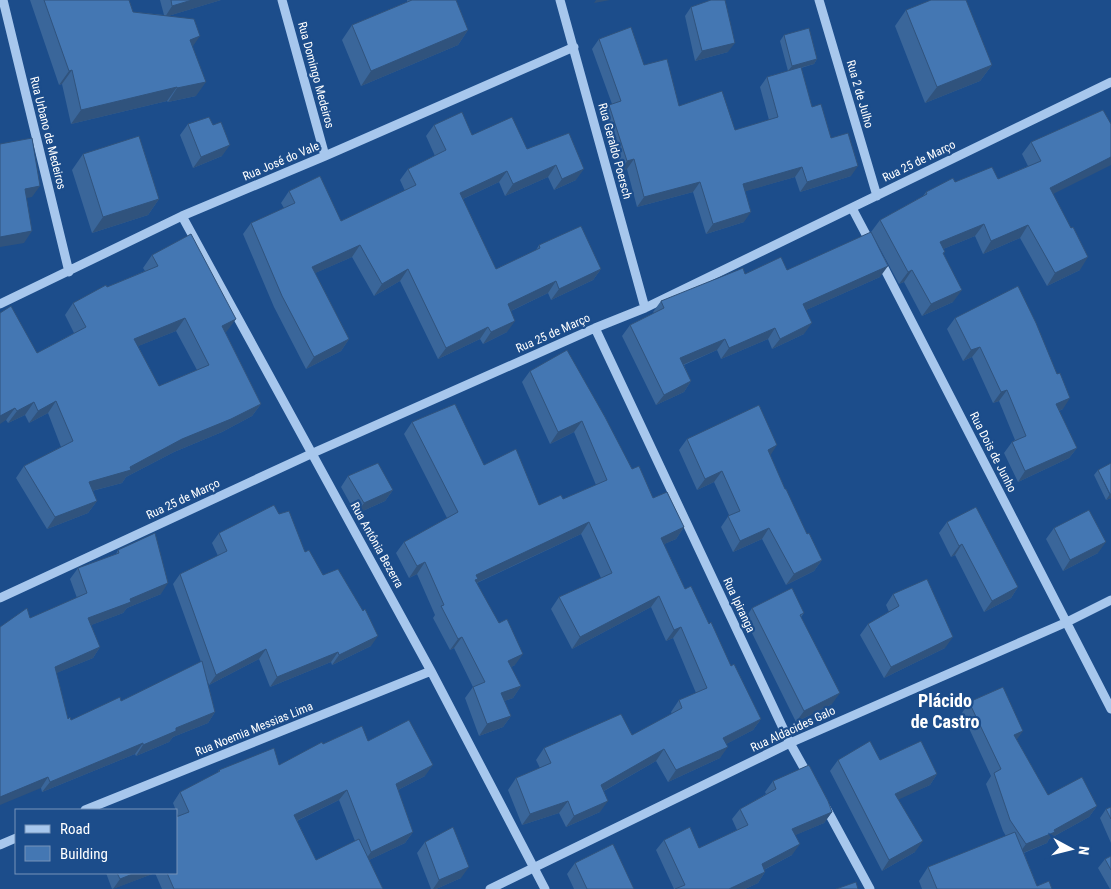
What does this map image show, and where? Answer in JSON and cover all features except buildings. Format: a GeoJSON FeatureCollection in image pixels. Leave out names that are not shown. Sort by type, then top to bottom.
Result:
{"type":"FeatureCollection","features":[{"type":"Feature","properties":{"kind":"street","name":"Rua Urbano de Medeiros"},"geometry":{"type":"LineString","coordinates":[[3,0],[68,272]]}},
{"type":"Feature","properties":{"kind":"street","name":"Rua Domingo Medeiros"},"geometry":{"type":"LineString","coordinates":[[282,0],[325,156]]}},
{"type":"Feature","properties":{"kind":"street","name":"Rua Geraldo Poersch"},"geometry":{"type":"LineString","coordinates":[[560,0],[645,308]]}},
{"type":"Feature","properties":{"kind":"street","name":"Rua 2 de Julho"},"geometry":{"type":"LineString","coordinates":[[819,0],[877,196]]}},
{"type":"Feature","properties":{"kind":"street","name":"Rua José do Vale"},"geometry":{"type":"LineString","coordinates":[[0,304],[182,216],[325,156],[574,47]]}},
{"type":"Feature","properties":{"kind":"street","name":"Rua 25 de Março"},"geometry":{"type":"LineString","coordinates":[[0,598],[313,454],[594,328],[645,308],[1111,82]]}},
{"type":"Feature","properties":{"kind":"street","name":"Rua Dois de Junho"},"geometry":{"type":"LineString","coordinates":[[852,208],[1111,709]]}},
{"type":"Feature","properties":{"kind":"street","name":"Rua Antônia Bezerra"},"geometry":{"type":"LineString","coordinates":[[182,216],[431,671],[545,889]]}},
{"type":"Feature","properties":{"kind":"street","name":"Rua Ipiranga"},"geometry":{"type":"LineString","coordinates":[[594,328],[790,743],[814,786]]}},
{"type":"Feature","properties":{"kind":"street","name":"Rua Aldacides Galo"},"geometry":{"type":"LineString","coordinates":[[490,889],[790,743],[1067,622],[1111,600]]}},
{"type":"Feature","properties":{"kind":"street","name":"Rua Noemia Messias Lima"},"geometry":{"type":"LineString","coordinates":[[87,809],[431,671]]}},
{"type":"Feature","properties":{"kind":"street"},"geometry":{"type":"LineString","coordinates":[[819,794],[870,889]]}},
{"type":"Feature","properties":{"kind":"street"},"geometry":{"type":"LineString","coordinates":[[0,845],[15,838]]}},
{"type":"Feature","properties":{"kind":"district","name":"Plácido de Castro"},"geometry":{"type":"Point","coordinates":[945,711]}}]}
